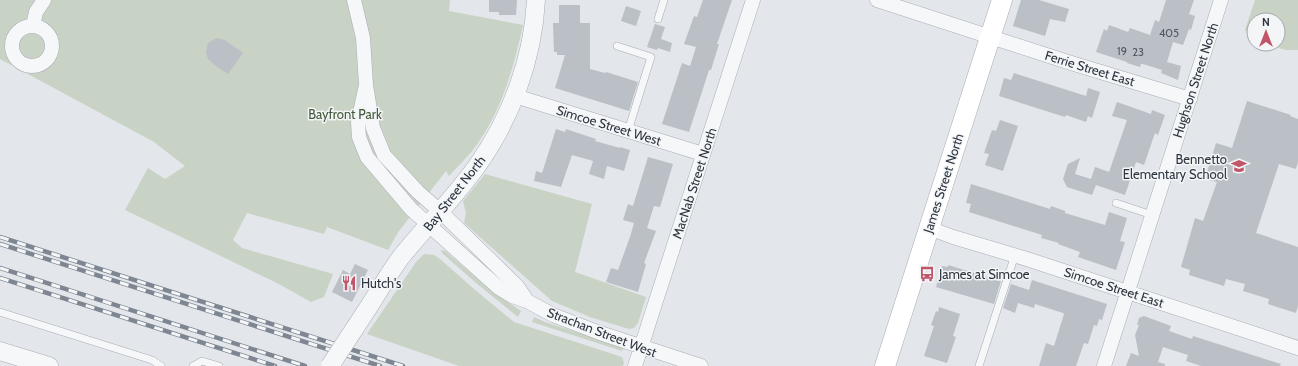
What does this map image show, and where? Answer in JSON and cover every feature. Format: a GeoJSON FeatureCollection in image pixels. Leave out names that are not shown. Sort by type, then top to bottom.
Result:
{"type":"FeatureCollection","features":[{"type":"Feature","properties":{"kind":"main road","name":"James Street North"},"geometry":{"type":"LineString","coordinates":[[885,366],[1002,0]]}},
{"type":"Feature","properties":{"kind":"street"},"geometry":{"type":"LineString","coordinates":[[33,26],[36,12],[44,0]]}},
{"type":"Feature","properties":{"kind":"street","name":"Strachan Street West"},"geometry":{"type":"LineString","coordinates":[[354,0],[362,38],[366,85],[358,122],[359,136],[367,157],[411,209],[435,218],[499,288],[512,296],[527,301],[553,315],[600,334],[701,366]]}},
{"type":"Feature","properties":{"kind":"street","name":"Bay Street North"},"geometry":{"type":"LineString","coordinates":[[330,366],[401,257],[477,166],[502,127],[515,96],[530,44],[536,0]]}},
{"type":"Feature","properties":{"kind":"street","name":"MacNab Street North"},"geometry":{"type":"LineString","coordinates":[[635,366],[753,0]]}},
{"type":"Feature","properties":{"kind":"street","name":"Ferrie Street East"},"geometry":{"type":"LineString","coordinates":[[877,0],[990,37],[1190,98]]}},
{"type":"Feature","properties":{"kind":"street","name":"Hughson Street North"},"geometry":{"type":"LineString","coordinates":[[1104,366],[1221,0]]}},
{"type":"Feature","properties":{"kind":"street","name":"Simcoe Street West"},"geometry":{"type":"LineString","coordinates":[[515,96],[703,154]]}},
{"type":"Feature","properties":{"kind":"street","name":"Simcoe Street East"},"geometry":{"type":"LineString","coordinates":[[929,228],[1298,348]]}},
{"type":"Feature","properties":{"kind":"street"},"geometry":{"type":"LineString","coordinates":[[0,351],[49,366]]}},
{"type":"Feature","properties":{"kind":"lane"},"geometry":{"type":"LineString","coordinates":[[658,19],[664,0]]}},
{"type":"Feature","properties":{"kind":"lane"},"geometry":{"type":"LineString","coordinates":[[617,46],[651,57],[628,131]]}},
{"type":"Feature","properties":{"kind":"lane"},"geometry":{"type":"LineString","coordinates":[[1116,203],[1152,215]]}},
{"type":"Feature","properties":{"kind":"lane"},"geometry":{"type":"LineString","coordinates":[[979,366],[1015,255]]}},
{"type":"Feature","properties":{"kind":"lane"},"geometry":{"type":"LineString","coordinates":[[0,312],[152,360],[161,366]]}},
{"type":"Feature","properties":{"kind":"lane"},"geometry":{"type":"LineString","coordinates":[[193,366],[202,361],[219,366]]}},
{"type":"Feature","properties":{"kind":"green space","name":"Bayfront Park"},"geometry":{"type":"Polygon","coordinates":[[[0,0],[450,0],[449,11],[523,25],[505,91],[491,122],[482,137],[449,176],[446,171],[399,231],[388,250],[327,227],[324,234],[247,213],[233,240],[242,248],[333,274],[324,297],[311,302],[277,283],[125,210],[148,168],[165,179],[185,166],[154,142],[0,59],[0,0]]]}},
{"type":"Feature","properties":{"kind":"green space"},"geometry":{"type":"Polygon","coordinates":[[[1255,0],[1298,0],[1298,50],[1286,50],[1286,12],[1251,12],[1255,0]]]}},
{"type":"Feature","properties":{"kind":"green space"},"geometry":{"type":"Polygon","coordinates":[[[485,174],[592,204],[575,272],[646,297],[638,323],[634,328],[629,329],[590,317],[552,301],[464,223],[466,213],[463,201],[485,174]]]}},
{"type":"Feature","properties":{"kind":"green space"},"geometry":{"type":"Polygon","coordinates":[[[441,250],[445,251],[492,291],[521,311],[518,317],[476,283],[442,253],[441,250]]]}},
{"type":"Feature","properties":{"kind":"green space"},"geometry":{"type":"Polygon","coordinates":[[[424,254],[434,255],[440,259],[514,322],[622,357],[624,363],[623,366],[459,366],[367,334],[416,262],[424,254]]]}},
{"type":"Feature","properties":{"kind":"green space"},"geometry":{"type":"Polygon","coordinates":[[[534,317],[545,322],[620,346],[623,348],[622,351],[532,322],[534,317]]]}},
{"type":"Feature","properties":{"kind":"building"},"geometry":{"type":"Polygon","coordinates":[[[489,0],[517,0],[516,15],[499,15],[499,12],[489,12],[489,0]]]}},
{"type":"Feature","properties":{"kind":"building"},"geometry":{"type":"Polygon","coordinates":[[[703,0],[732,0],[717,44],[719,44],[711,70],[709,70],[689,132],[662,124],[682,63],[690,66],[696,47],[684,44],[694,16],[697,17],[703,0]]]}},
{"type":"Feature","properties":{"kind":"building"},"geometry":{"type":"Polygon","coordinates":[[[1021,0],[1039,0],[1069,9],[1065,22],[1050,19],[1045,36],[1013,26],[1021,0]]]}},
{"type":"Feature","properties":{"kind":"building"},"geometry":{"type":"Polygon","coordinates":[[[1166,0],[1194,0],[1189,14],[1195,16],[1191,30],[1189,29],[1183,45],[1173,42],[1167,62],[1181,66],[1178,80],[1161,73],[1162,70],[1143,64],[1141,64],[1140,67],[1096,52],[1104,29],[1107,31],[1109,25],[1128,32],[1130,28],[1150,35],[1155,20],[1159,22],[1166,0]]]}},
{"type":"Feature","properties":{"kind":"building"},"geometry":{"type":"Polygon","coordinates":[[[559,5],[580,5],[580,23],[590,23],[590,69],[606,72],[638,82],[629,111],[555,88],[565,55],[557,55],[557,52],[554,52],[553,23],[559,23],[559,5]]]}},
{"type":"Feature","properties":{"kind":"building"},"geometry":{"type":"Polygon","coordinates":[[[626,6],[641,11],[636,26],[621,21],[626,6]]]}},
{"type":"Feature","properties":{"kind":"building"},"geometry":{"type":"Polygon","coordinates":[[[655,24],[665,27],[661,39],[672,43],[670,52],[658,48],[657,50],[647,47],[655,24]]]}},
{"type":"Feature","properties":{"kind":"building"},"geometry":{"type":"Polygon","coordinates":[[[217,38],[225,40],[243,53],[228,74],[208,59],[206,53],[209,42],[217,38]]]}},
{"type":"Feature","properties":{"kind":"building"},"geometry":{"type":"Polygon","coordinates":[[[1014,73],[1086,96],[1088,88],[1100,92],[1092,118],[1088,116],[1086,122],[1066,115],[1065,117],[999,96],[1004,78],[1011,80],[1014,73]]]}},
{"type":"Feature","properties":{"kind":"building"},"geometry":{"type":"Polygon","coordinates":[[[1247,101],[1291,115],[1290,116],[1298,119],[1298,162],[1296,169],[1279,164],[1256,233],[1298,247],[1298,306],[1296,313],[1268,304],[1269,299],[1243,291],[1245,284],[1226,279],[1224,286],[1189,275],[1190,270],[1181,267],[1195,218],[1203,221],[1217,182],[1205,179],[1216,143],[1232,148],[1247,101]]]}},
{"type":"Feature","properties":{"kind":"building"},"geometry":{"type":"Polygon","coordinates":[[[1117,102],[1151,114],[1152,110],[1165,115],[1158,135],[1155,133],[1144,165],[1136,162],[1125,195],[1096,185],[1092,195],[1067,187],[1063,179],[1068,164],[1080,158],[1075,174],[1091,179],[1095,167],[1109,172],[1127,120],[1112,116],[1117,102]]]}},
{"type":"Feature","properties":{"kind":"building"},"geometry":{"type":"Polygon","coordinates":[[[1000,120],[1018,126],[1003,171],[985,165],[989,154],[984,153],[992,130],[996,131],[1000,120]]]}},
{"type":"Feature","properties":{"kind":"building"},"geometry":{"type":"Polygon","coordinates":[[[556,129],[565,132],[566,129],[596,139],[595,141],[630,150],[624,171],[607,166],[604,179],[589,174],[593,161],[572,155],[561,187],[534,181],[536,171],[542,173],[556,129]]]}},
{"type":"Feature","properties":{"kind":"building"},"geometry":{"type":"Polygon","coordinates":[[[648,157],[673,164],[660,207],[654,206],[647,228],[656,231],[644,263],[646,264],[638,292],[606,282],[611,268],[618,270],[630,237],[634,223],[623,220],[628,204],[633,206],[648,157]]]}},
{"type":"Feature","properties":{"kind":"building"},"geometry":{"type":"Polygon","coordinates":[[[971,184],[1050,209],[1051,206],[1065,211],[1065,213],[1105,225],[1109,212],[1127,218],[1120,241],[1125,242],[1116,270],[1078,257],[1080,252],[1058,244],[1059,243],[1041,238],[1042,235],[969,212],[971,204],[966,203],[971,184]]]}},
{"type":"Feature","properties":{"kind":"building","name":"Hutch's"},"geometry":{"type":"Polygon","coordinates":[[[355,264],[368,270],[352,302],[332,292],[343,270],[350,274],[355,264]]]}},
{"type":"Feature","properties":{"kind":"building"},"geometry":{"type":"Polygon","coordinates":[[[948,265],[1001,281],[994,304],[936,287],[942,266],[948,267],[948,265]]]}},
{"type":"Feature","properties":{"kind":"building"},"geometry":{"type":"Polygon","coordinates":[[[1032,280],[1107,304],[1102,320],[1099,319],[1097,326],[1094,325],[1088,344],[1084,343],[1076,366],[1039,366],[1046,343],[1054,346],[1064,314],[1063,313],[1035,304],[1034,308],[1018,303],[1015,313],[1003,308],[1011,284],[1029,290],[1032,280]]]}},
{"type":"Feature","properties":{"kind":"building"},"geometry":{"type":"Polygon","coordinates":[[[939,307],[960,314],[953,336],[956,337],[947,363],[924,356],[934,326],[931,325],[939,307]]]}},
{"type":"Feature","properties":{"kind":"building"},"geometry":{"type":"Polygon","coordinates":[[[1144,316],[1171,326],[1169,331],[1192,339],[1193,336],[1281,364],[1280,366],[1201,366],[1186,361],[1188,355],[1163,347],[1158,362],[1165,364],[1165,366],[1126,366],[1131,353],[1139,356],[1135,335],[1139,325],[1137,325],[1139,318],[1144,316]]]}},
{"type":"Feature","properties":{"kind":"railway"},"geometry":{"type":"LineString","coordinates":[[0,237],[403,366]]}},
{"type":"Feature","properties":{"kind":"railway"},"geometry":{"type":"LineString","coordinates":[[0,244],[380,366]]}},
{"type":"Feature","properties":{"kind":"railway"},"geometry":{"type":"LineString","coordinates":[[0,268],[305,366]]}},
{"type":"Feature","properties":{"kind":"railway"},"geometry":{"type":"LineString","coordinates":[[0,278],[275,366]]}},
{"type":"Feature","properties":{"kind":"place","name":"Bennetto Elementary School"},"geometry":{"type":"Point","coordinates":[1239,166]}},
{"type":"Feature","properties":{"kind":"place","name":"James at Simcoe"},"geometry":{"type":"Point","coordinates":[927,274]}},
{"type":"Feature","properties":{"kind":"place","name":"Hutch's"},"geometry":{"type":"Point","coordinates":[349,283]}}]}
